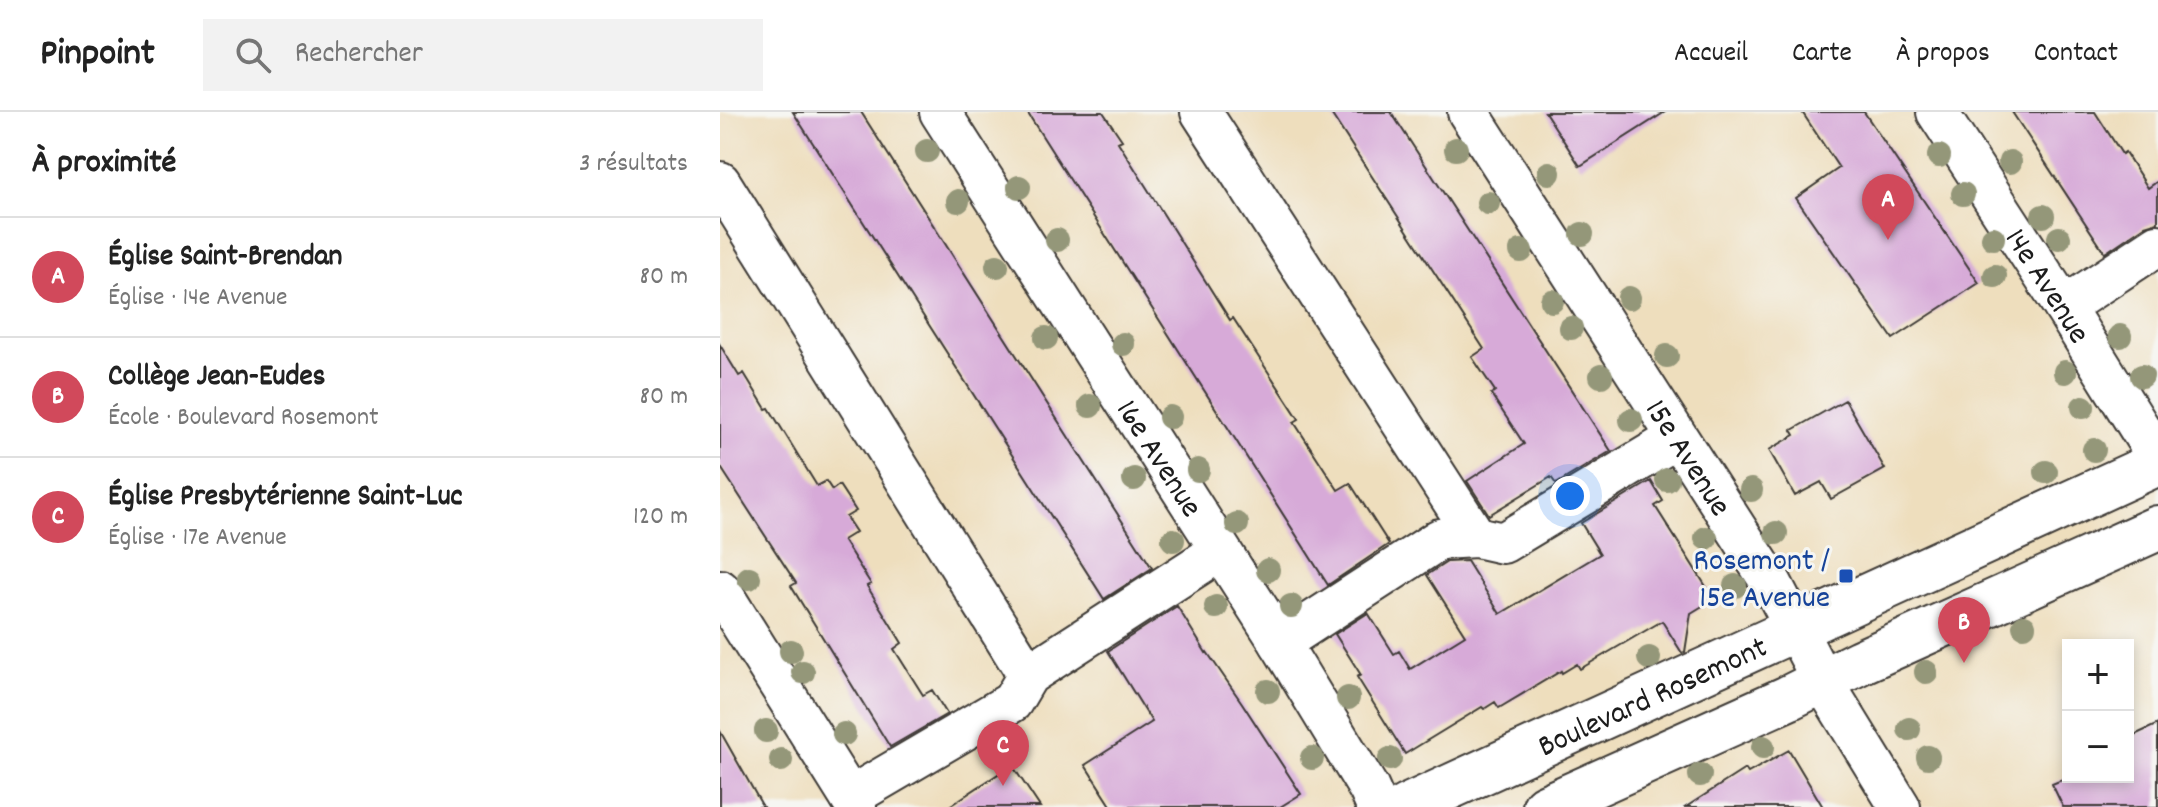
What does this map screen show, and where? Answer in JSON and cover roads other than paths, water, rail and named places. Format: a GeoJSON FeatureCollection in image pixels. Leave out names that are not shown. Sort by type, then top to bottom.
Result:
{"type":"FeatureCollection","features":[{"type":"Feature","properties":{"kind":"main road","name":"Boulevard Rosemont"},"geometry":{"type":"LineString","coordinates":[[1406,807],[2158,460]]}},
{"type":"Feature","properties":{"kind":"main road","name":"Boulevard Rosemont"},"geometry":{"type":"LineString","coordinates":[[1545,807],[2158,528]]}},
{"type":"Feature","properties":{"kind":"street","name":"16e Avenue"},"geometry":{"type":"LineString","coordinates":[[940,112],[1280,643],[1377,807]]}},
{"type":"Feature","properties":{"kind":"street"},"geometry":{"type":"LineString","coordinates":[[1201,112],[1476,537]]}},
{"type":"Feature","properties":{"kind":"street","name":"15e Avenue"},"geometry":{"type":"LineString","coordinates":[[1468,112],[1772,584],[1822,680],[1900,807]]}},
{"type":"Feature","properties":{"kind":"street","name":"14e Avenue"},"geometry":{"type":"LineString","coordinates":[[1937,112],[2064,307],[2158,460]]}},
{"type":"Feature","properties":{"kind":"street"},"geometry":{"type":"LineString","coordinates":[[720,182],[1028,675]]}},
{"type":"Feature","properties":{"kind":"street"},"geometry":{"type":"LineString","coordinates":[[2064,307],[2158,245]]}},
{"type":"Feature","properties":{"kind":"street"},"geometry":{"type":"LineString","coordinates":[[1280,643],[1440,539],[1476,537],[1503,543],[1677,438]]}},
{"type":"Feature","properties":{"kind":"street"},"geometry":{"type":"LineString","coordinates":[[720,590],[853,802],[1012,702],[1028,675],[1220,551]]}},
{"type":"Feature","properties":{"kind":"place","name":"Église Saint-Brendan"},"geometry":{"type":"Point","coordinates":[1888,240]}},
{"type":"Feature","properties":{"kind":"place","name":"Rosemont / 15e Avenue"},"geometry":{"type":"Point","coordinates":[1846,576]}},
{"type":"Feature","properties":{"kind":"place","name":"Collège Jean-Eudes"},"geometry":{"type":"Point","coordinates":[1964,663]}},
{"type":"Feature","properties":{"kind":"place","name":"Église Presbytérienne Saint-Luc"},"geometry":{"type":"Point","coordinates":[1003,786]}}]}
